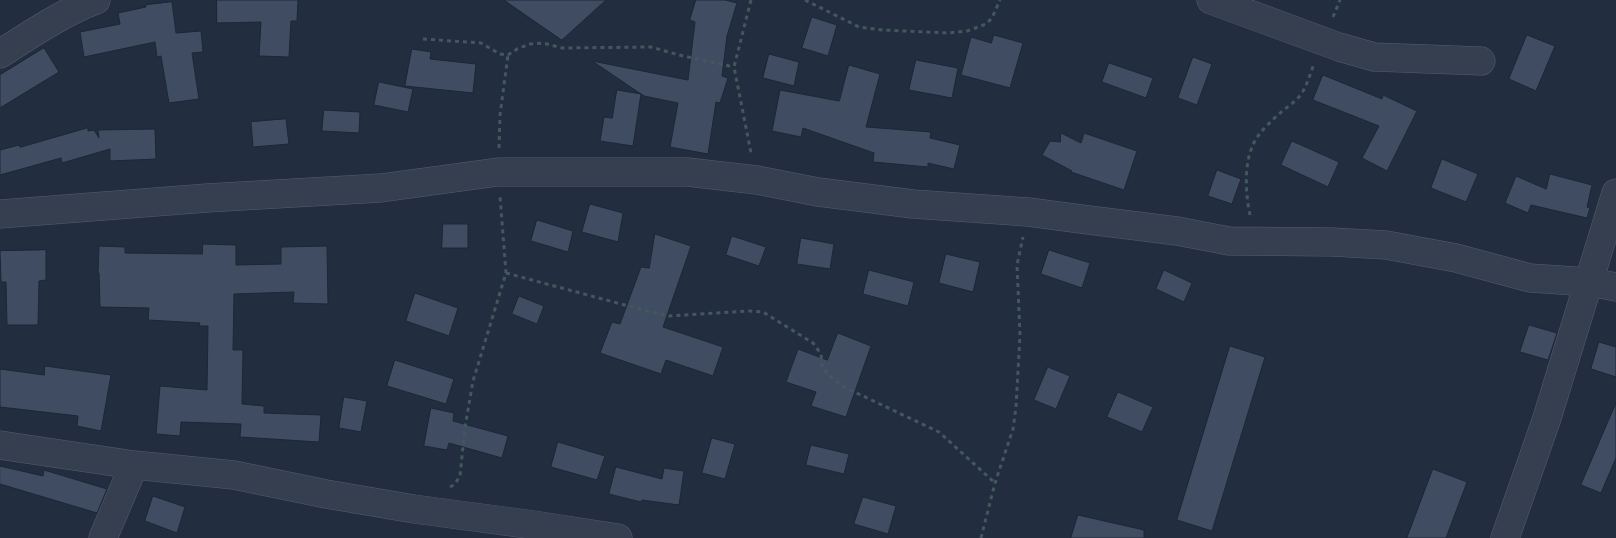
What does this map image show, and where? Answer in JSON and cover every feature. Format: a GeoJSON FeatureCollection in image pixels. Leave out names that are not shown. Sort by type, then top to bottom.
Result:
{"type":"FeatureCollection","features":[{"type":"Feature","properties":{"kind":"street"},"geometry":{"type":"LineString","coordinates":[[0,54],[48,23],[77,7],[96,0]]}},
{"type":"Feature","properties":{"kind":"street"},"geometry":{"type":"LineString","coordinates":[[1214,0],[1322,41],[1374,57],[1481,61]]}},
{"type":"Feature","properties":{"kind":"street"},"geometry":{"type":"LineString","coordinates":[[0,214],[188,199],[381,188],[498,172],[687,172],[757,180],[818,192],[894,202],[1028,212],[1177,231],[1229,241],[1332,242],[1386,245],[1456,258],[1530,278],[1590,282],[1616,287]]}},
{"type":"Feature","properties":{"kind":"street"},"geometry":{"type":"LineString","coordinates":[[1505,538],[1528,474],[1590,282],[1616,193]]}},
{"type":"Feature","properties":{"kind":"street"},"geometry":{"type":"LineString","coordinates":[[0,445],[134,465],[234,476],[414,509],[534,524],[618,538]]}},
{"type":"Feature","properties":{"kind":"street"},"geometry":{"type":"LineString","coordinates":[[103,538],[134,465]]}},
{"type":"Feature","properties":{"kind":"path"},"geometry":{"type":"LineString","coordinates":[[751,0],[734,67],[757,180]]}},
{"type":"Feature","properties":{"kind":"path"},"geometry":{"type":"LineString","coordinates":[[805,0],[859,27],[948,33],[967,31],[986,24],[992,18],[1000,0]]}},
{"type":"Feature","properties":{"kind":"path"},"geometry":{"type":"LineString","coordinates":[[1256,242],[1247,202],[1248,165],[1251,151],[1257,137],[1303,91],[1340,0]]}},
{"type":"Feature","properties":{"kind":"path"},"geometry":{"type":"LineString","coordinates":[[423,39],[481,43],[500,54],[508,55],[530,44],[543,43],[562,48],[652,46],[679,55],[734,67]]}},
{"type":"Feature","properties":{"kind":"path"},"geometry":{"type":"LineString","coordinates":[[981,538],[1013,429],[1020,335],[1017,265],[1028,212]]}},
{"type":"Feature","properties":{"kind":"path"},"geometry":{"type":"LineString","coordinates":[[414,509],[430,494],[455,484],[460,476],[465,427],[473,381],[506,273],[669,316],[750,311],[763,312],[813,343],[821,354],[822,365],[828,375],[844,387],[939,432],[996,483]]}},
{"type":"Feature","properties":{"kind":"building"},"geometry":{"type":"Polygon","coordinates":[[[217,0],[298,0],[297,21],[291,21],[289,57],[259,56],[261,22],[217,23],[217,0]]]}},
{"type":"Feature","properties":{"kind":"building"},"geometry":{"type":"Polygon","coordinates":[[[504,0],[606,0],[562,40],[504,0]]]}},
{"type":"Feature","properties":{"kind":"building"},"geometry":{"type":"Polygon","coordinates":[[[696,0],[725,0],[737,3],[727,36],[722,76],[728,78],[720,103],[716,102],[708,154],[670,147],[678,103],[644,96],[592,61],[688,80],[695,22],[690,20],[696,0]]]}},
{"type":"Feature","properties":{"kind":"building"},"geometry":{"type":"Polygon","coordinates":[[[172,2],[176,33],[201,31],[203,52],[192,53],[199,99],[169,103],[161,56],[157,57],[155,42],[84,57],[80,32],[120,24],[118,13],[146,7],[146,5],[172,2]]]}},
{"type":"Feature","properties":{"kind":"building"},"geometry":{"type":"Polygon","coordinates":[[[812,17],[837,25],[828,56],[802,48],[812,17]]]}},
{"type":"Feature","properties":{"kind":"building"},"geometry":{"type":"Polygon","coordinates":[[[994,35],[1023,43],[1010,88],[961,75],[971,37],[991,43],[994,35]]]}},
{"type":"Feature","properties":{"kind":"building"},"geometry":{"type":"Polygon","coordinates":[[[1527,35],[1555,46],[1536,91],[1509,79],[1527,35]]]}},
{"type":"Feature","properties":{"kind":"building"},"geometry":{"type":"Polygon","coordinates":[[[44,48],[59,72],[0,108],[0,75],[44,48]]]}},
{"type":"Feature","properties":{"kind":"building"},"geometry":{"type":"Polygon","coordinates":[[[412,49],[431,52],[430,59],[476,64],[473,93],[405,86],[412,49]]]}},
{"type":"Feature","properties":{"kind":"building"},"geometry":{"type":"Polygon","coordinates":[[[769,54],[799,62],[794,86],[763,78],[769,54]]]}},
{"type":"Feature","properties":{"kind":"building"},"geometry":{"type":"Polygon","coordinates":[[[1193,57],[1212,64],[1197,105],[1178,98],[1193,57]]]}},
{"type":"Feature","properties":{"kind":"building"},"geometry":{"type":"Polygon","coordinates":[[[916,60],[958,68],[952,98],[909,90],[916,60]]]}},
{"type":"Feature","properties":{"kind":"building"},"geometry":{"type":"Polygon","coordinates":[[[1109,63],[1153,78],[1146,98],[1102,82],[1109,63]]]}},
{"type":"Feature","properties":{"kind":"building"},"geometry":{"type":"Polygon","coordinates":[[[849,65],[880,74],[866,127],[931,132],[930,138],[960,145],[954,169],[928,163],[928,167],[873,162],[874,153],[803,128],[801,137],[772,131],[780,90],[839,101],[849,65]]]}},
{"type":"Feature","properties":{"kind":"building"},"geometry":{"type":"Polygon","coordinates":[[[1323,75],[1382,99],[1383,95],[1417,111],[1387,171],[1362,158],[1379,126],[1313,100],[1323,75]]]}},
{"type":"Feature","properties":{"kind":"building"},"geometry":{"type":"Polygon","coordinates":[[[379,82],[413,89],[408,112],[374,105],[379,82]]]}},
{"type":"Feature","properties":{"kind":"building"},"geometry":{"type":"Polygon","coordinates":[[[617,90],[641,94],[633,146],[600,141],[604,117],[612,118],[617,90]]]}},
{"type":"Feature","properties":{"kind":"building"},"geometry":{"type":"Polygon","coordinates":[[[324,110],[360,112],[359,133],[322,131],[324,110]]]}},
{"type":"Feature","properties":{"kind":"building"},"geometry":{"type":"Polygon","coordinates":[[[286,119],[289,144],[253,147],[251,122],[286,119]]]}},
{"type":"Feature","properties":{"kind":"building"},"geometry":{"type":"Polygon","coordinates":[[[88,128],[88,131],[94,130],[99,138],[98,130],[155,129],[156,159],[110,161],[110,149],[62,163],[61,158],[0,175],[0,150],[19,145],[20,147],[88,128]]]}},
{"type":"Feature","properties":{"kind":"building"},"geometry":{"type":"Polygon","coordinates":[[[1061,133],[1081,143],[1084,133],[1137,151],[1124,190],[1071,172],[1042,155],[1050,141],[1060,142],[1061,133]]]}},
{"type":"Feature","properties":{"kind":"building"},"geometry":{"type":"Polygon","coordinates":[[[1292,141],[1339,162],[1328,187],[1281,165],[1292,141]]]}},
{"type":"Feature","properties":{"kind":"building"},"geometry":{"type":"Polygon","coordinates":[[[1442,159],[1478,174],[1466,202],[1431,188],[1442,159]]]}},
{"type":"Feature","properties":{"kind":"building"},"geometry":{"type":"Polygon","coordinates":[[[1217,170],[1241,179],[1232,204],[1208,196],[1217,170]]]}},
{"type":"Feature","properties":{"kind":"building"},"geometry":{"type":"Polygon","coordinates":[[[1550,174],[1592,185],[1587,207],[1590,208],[1587,218],[1531,205],[1528,213],[1505,203],[1516,176],[1546,189],[1550,174]]]}},
{"type":"Feature","properties":{"kind":"building"},"geometry":{"type":"Polygon","coordinates":[[[590,204],[623,213],[618,242],[582,232],[590,204]]]}},
{"type":"Feature","properties":{"kind":"building"},"geometry":{"type":"Polygon","coordinates":[[[537,220],[573,231],[568,252],[531,241],[537,220]]]}},
{"type":"Feature","properties":{"kind":"building"},"geometry":{"type":"Polygon","coordinates":[[[443,224],[468,224],[468,248],[442,248],[443,224]]]}},
{"type":"Feature","properties":{"kind":"building"},"geometry":{"type":"Polygon","coordinates":[[[655,234],[691,246],[663,327],[723,347],[713,376],[666,360],[661,374],[600,353],[612,322],[620,324],[641,267],[649,268],[655,234]]]}},
{"type":"Feature","properties":{"kind":"building"},"geometry":{"type":"Polygon","coordinates":[[[732,236],[766,247],[759,266],[726,255],[732,236]]]}},
{"type":"Feature","properties":{"kind":"building"},"geometry":{"type":"Polygon","coordinates":[[[801,238],[834,244],[830,269],[797,264],[801,238]]]}},
{"type":"Feature","properties":{"kind":"building"},"geometry":{"type":"Polygon","coordinates":[[[203,244],[236,245],[236,265],[281,264],[281,247],[327,246],[328,304],[293,303],[294,292],[234,294],[233,350],[243,350],[242,404],[264,406],[264,413],[321,415],[319,442],[240,437],[241,424],[181,422],[180,436],[156,434],[160,386],[207,390],[208,326],[199,326],[200,323],[148,320],[149,308],[100,307],[99,246],[125,247],[125,253],[202,254],[203,244]]]}},
{"type":"Feature","properties":{"kind":"building"},"geometry":{"type":"Polygon","coordinates":[[[46,250],[46,280],[39,281],[38,325],[7,325],[6,282],[1,282],[0,251],[46,250]]]}},
{"type":"Feature","properties":{"kind":"building"},"geometry":{"type":"Polygon","coordinates":[[[1049,250],[1090,263],[1082,288],[1041,274],[1049,250]]]}},
{"type":"Feature","properties":{"kind":"building"},"geometry":{"type":"Polygon","coordinates":[[[946,254],[980,262],[973,292],[939,283],[946,254]]]}},
{"type":"Feature","properties":{"kind":"building"},"geometry":{"type":"Polygon","coordinates":[[[869,270],[914,282],[908,306],[863,294],[869,270]]]}},
{"type":"Feature","properties":{"kind":"building"},"geometry":{"type":"Polygon","coordinates":[[[1164,270],[1192,283],[1184,302],[1156,289],[1164,270]]]}},
{"type":"Feature","properties":{"kind":"building"},"geometry":{"type":"Polygon","coordinates":[[[415,293],[458,308],[449,336],[406,321],[415,293]]]}},
{"type":"Feature","properties":{"kind":"building"},"geometry":{"type":"Polygon","coordinates":[[[519,296],[544,306],[537,324],[512,314],[519,296]]]}},
{"type":"Feature","properties":{"kind":"building"},"geometry":{"type":"Polygon","coordinates":[[[1529,325],[1557,333],[1548,360],[1520,352],[1529,325]]]}},
{"type":"Feature","properties":{"kind":"building"},"geometry":{"type":"Polygon","coordinates":[[[838,333],[871,346],[846,417],[811,406],[816,392],[786,382],[798,349],[827,360],[838,333]]]}},
{"type":"Feature","properties":{"kind":"building"},"geometry":{"type":"Polygon","coordinates":[[[1599,342],[1616,347],[1616,377],[1591,369],[1599,342]]]}},
{"type":"Feature","properties":{"kind":"building"},"geometry":{"type":"Polygon","coordinates":[[[1230,346],[1265,357],[1212,531],[1177,520],[1230,346]]]}},
{"type":"Feature","properties":{"kind":"building"},"geometry":{"type":"Polygon","coordinates":[[[395,360],[454,379],[446,404],[387,386],[395,360]]]}},
{"type":"Feature","properties":{"kind":"building"},"geometry":{"type":"Polygon","coordinates":[[[45,366],[111,375],[101,431],[77,426],[78,416],[0,407],[0,369],[44,375],[45,366]]]}},
{"type":"Feature","properties":{"kind":"building"},"geometry":{"type":"Polygon","coordinates":[[[1048,367],[1070,376],[1056,409],[1034,400],[1048,367]]]}},
{"type":"Feature","properties":{"kind":"building"},"geometry":{"type":"Polygon","coordinates":[[[1118,392],[1153,407],[1142,432],[1107,417],[1118,392]]]}},
{"type":"Feature","properties":{"kind":"building"},"geometry":{"type":"Polygon","coordinates":[[[344,397],[367,401],[361,432],[339,428],[344,397]]]}},
{"type":"Feature","properties":{"kind":"building"},"geometry":{"type":"Polygon","coordinates":[[[1616,403],[1616,458],[1601,493],[1581,485],[1616,403]]]}},
{"type":"Feature","properties":{"kind":"building"},"geometry":{"type":"Polygon","coordinates":[[[431,408],[454,413],[453,421],[508,436],[502,458],[449,443],[447,450],[424,446],[431,408]]]}},
{"type":"Feature","properties":{"kind":"building"},"geometry":{"type":"Polygon","coordinates":[[[712,438],[735,444],[725,479],[702,473],[712,438]]]}},
{"type":"Feature","properties":{"kind":"building"},"geometry":{"type":"Polygon","coordinates":[[[558,442],[605,456],[597,480],[551,467],[558,442]]]}},
{"type":"Feature","properties":{"kind":"building"},"geometry":{"type":"Polygon","coordinates":[[[811,445],[849,454],[844,474],[806,465],[811,445]]]}},
{"type":"Feature","properties":{"kind":"building"},"geometry":{"type":"Polygon","coordinates":[[[0,466],[43,476],[44,470],[107,489],[97,513],[0,484],[0,466]]]}},
{"type":"Feature","properties":{"kind":"building"},"geometry":{"type":"Polygon","coordinates":[[[616,467],[662,479],[664,468],[684,471],[679,505],[642,500],[641,502],[609,494],[616,467]]]}},
{"type":"Feature","properties":{"kind":"building"},"geometry":{"type":"Polygon","coordinates":[[[1433,469],[1467,482],[1446,538],[1407,538],[1433,469]]]}},
{"type":"Feature","properties":{"kind":"building"},"geometry":{"type":"Polygon","coordinates":[[[153,496],[185,507],[177,533],[145,521],[153,496]]]}},
{"type":"Feature","properties":{"kind":"building"},"geometry":{"type":"Polygon","coordinates":[[[863,497],[896,506],[888,534],[854,524],[863,497]]]}},
{"type":"Feature","properties":{"kind":"building"},"geometry":{"type":"Polygon","coordinates":[[[1078,515],[1144,530],[1144,538],[1071,538],[1078,515]]]}}]}
